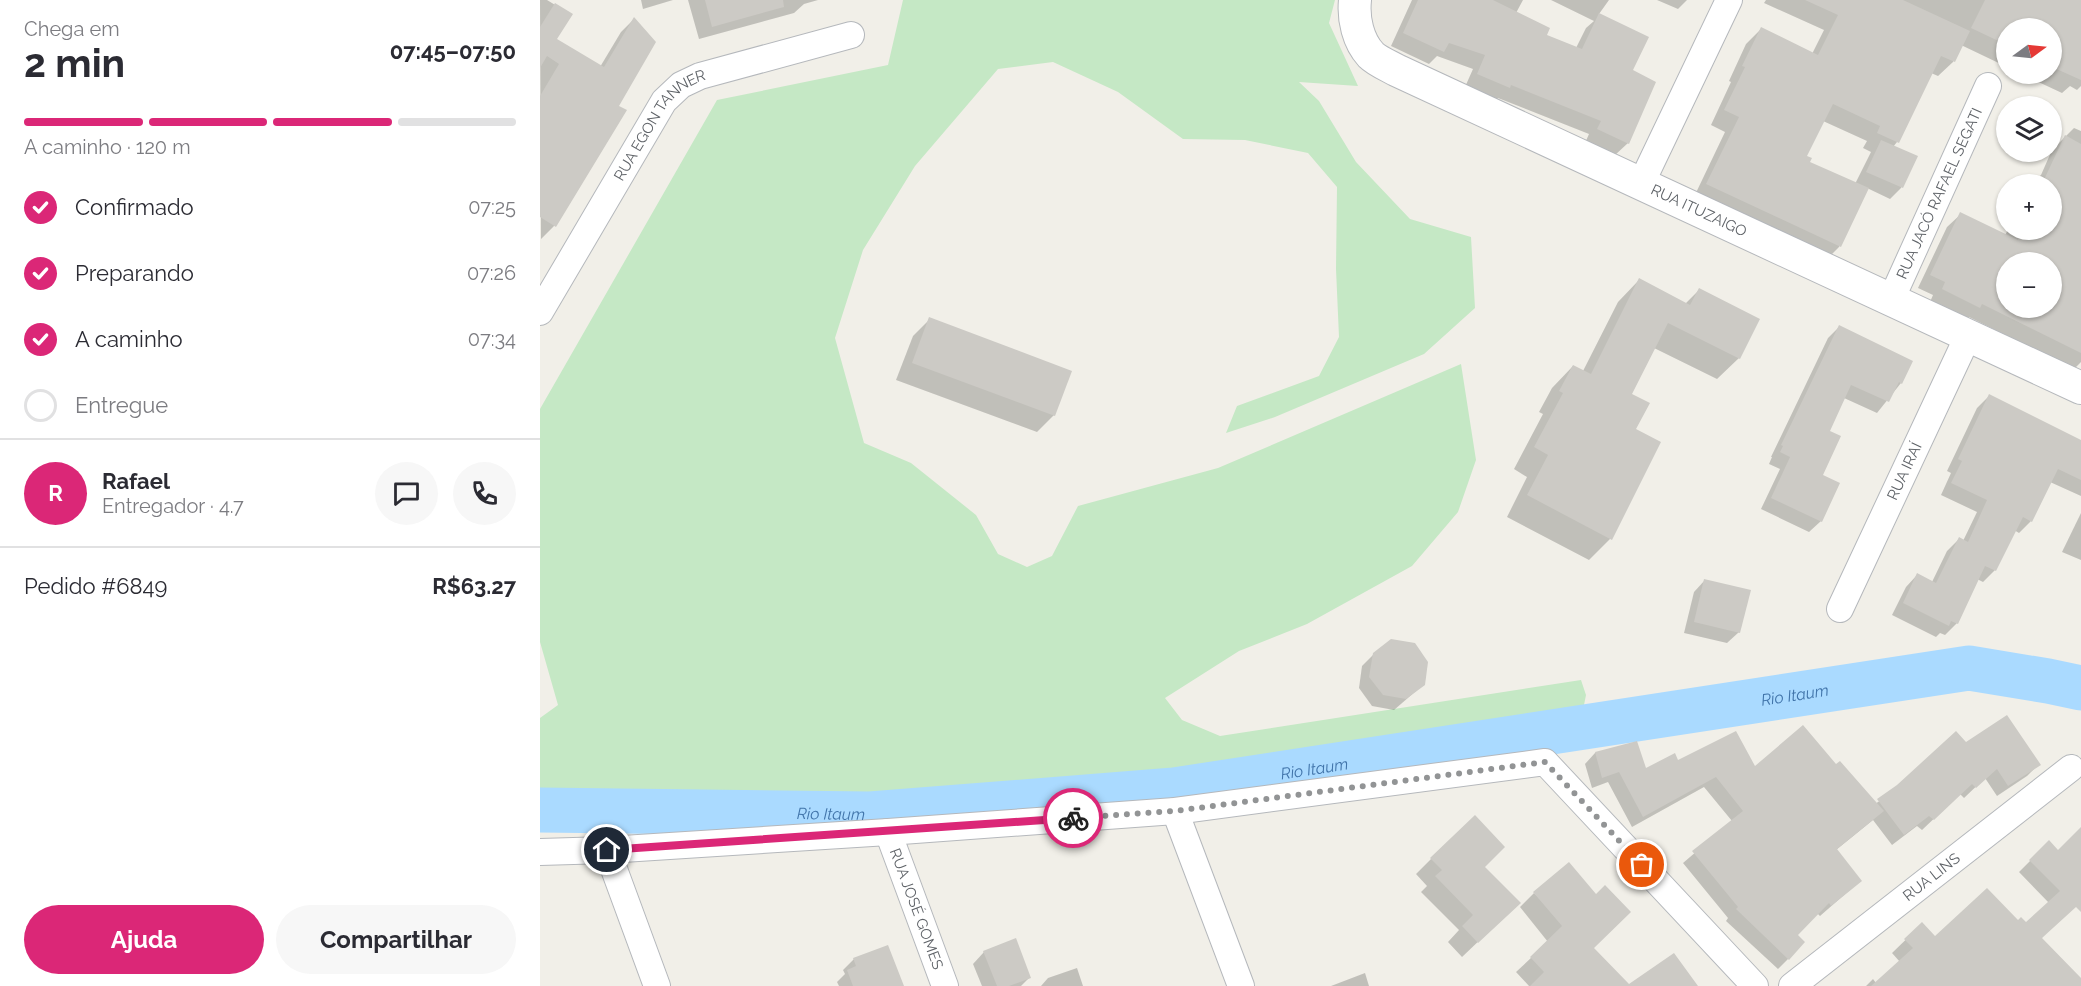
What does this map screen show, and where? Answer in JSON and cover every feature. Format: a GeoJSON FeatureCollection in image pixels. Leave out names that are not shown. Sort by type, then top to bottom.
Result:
{"type":"FeatureCollection","features":[{"type":"Feature","properties":{"kind":"street","name":"RUA ITUZAIGO"},"geometry":{"type":"LineString","coordinates":[[1355,0],[1355,22],[1361,40],[1372,56],[1396,70],[2081,388]]}},
{"type":"Feature","properties":{"kind":"street"},"geometry":{"type":"LineString","coordinates":[[1641,184],[1729,0]]}},
{"type":"Feature","properties":{"kind":"street","name":"RUA EGON TANNER"},"geometry":{"type":"LineString","coordinates":[[540,312],[549,273],[664,101],[681,86],[700,76],[851,35]]}},
{"type":"Feature","properties":{"kind":"street","name":"RUA JACÓ RAFAEL SEGATI"},"geometry":{"type":"LineString","coordinates":[[1891,300],[1988,86]]}},
{"type":"Feature","properties":{"kind":"street","name":"RUA IRAÍ"},"geometry":{"type":"LineString","coordinates":[[1840,609],[1968,336]]}},
{"type":"Feature","properties":{"kind":"street"},"geometry":{"type":"LineString","coordinates":[[540,852],[607,850],[888,832],[1175,811],[1545,762],[1755,986]]}},
{"type":"Feature","properties":{"kind":"street","name":"RUA LINS"},"geometry":{"type":"LineString","coordinates":[[1792,986],[2071,768]]}},
{"type":"Feature","properties":{"kind":"street"},"geometry":{"type":"LineString","coordinates":[[1175,811],[1241,986]]}},
{"type":"Feature","properties":{"kind":"street","name":"RUA JOSÉ GOMES"},"geometry":{"type":"LineString","coordinates":[[888,832],[945,986]]}},
{"type":"Feature","properties":{"kind":"street"},"geometry":{"type":"LineString","coordinates":[[607,850],[657,986]]}},
{"type":"Feature","properties":{"kind":"green space"},"geometry":{"type":"Polygon","coordinates":[[[903,0],[1335,0],[1329,23],[1358,86],[1299,82],[1319,101],[1356,162],[1410,219],[1471,237],[1475,308],[1424,354],[1275,417],[1226,433],[1237,406],[1319,376],[1339,337],[1336,269],[1337,187],[1308,153],[1245,140],[1183,139],[1118,92],[1053,62],[998,69],[915,166],[863,250],[835,338],[864,443],[911,463],[976,515],[998,554],[1027,567],[1052,556],[1078,506],[1218,468],[1461,364],[1476,460],[1458,512],[1412,566],[1307,624],[1239,651],[1165,698],[1182,720],[1220,736],[1581,680],[1586,695],[1582,715],[1321,759],[1175,780],[915,800],[830,801],[737,806],[540,799],[540,718],[558,705],[540,642],[540,409],[717,100],[888,65],[903,0]]]}},
{"type":"Feature","properties":{"kind":"building"},"geometry":{"type":"Polygon","coordinates":[[[705,0],[783,0],[784,7],[712,27],[705,0]]]}},
{"type":"Feature","properties":{"kind":"building"},"geometry":{"type":"Polygon","coordinates":[[[1418,0],[1493,0],[1550,28],[1547,35],[1582,49],[1599,13],[1649,37],[1633,70],[1656,82],[1629,144],[1597,129],[1601,121],[1477,74],[1485,55],[1449,43],[1444,52],[1403,33],[1418,0]]]}},
{"type":"Feature","properties":{"kind":"building"},"geometry":{"type":"Polygon","coordinates":[[[1805,0],[1903,0],[1970,31],[1955,62],[1941,56],[1899,143],[1877,133],[1880,126],[1833,104],[1807,156],[1812,158],[1810,162],[1869,188],[1841,247],[1706,184],[1739,117],[1724,110],[1761,27],[1818,55],[1838,15],[1805,0]]]}},
{"type":"Feature","properties":{"kind":"building"},"geometry":{"type":"Polygon","coordinates":[[[1985,0],[2081,0],[2081,80],[2062,71],[2062,18],[1996,18],[1996,40],[1971,28],[1985,0]]]}},
{"type":"Feature","properties":{"kind":"building"},"geometry":{"type":"Polygon","coordinates":[[[555,3],[573,14],[557,39],[604,67],[634,17],[656,42],[619,106],[627,110],[556,227],[540,217],[540,96],[559,64],[547,56],[540,68],[540,27],[555,3]]]}},
{"type":"Feature","properties":{"kind":"building"},"geometry":{"type":"Polygon","coordinates":[[[2065,135],[2081,144],[2081,353],[2010,318],[2062,318],[2062,252],[1996,252],[1996,311],[1982,304],[1980,308],[1942,289],[1945,282],[1930,275],[1960,212],[1996,229],[1996,240],[2062,240],[2062,174],[2047,174],[2052,162],[2062,162],[2062,141],[2065,135]]]}},
{"type":"Feature","properties":{"kind":"building"},"geometry":{"type":"Polygon","coordinates":[[[1881,140],[1918,156],[1903,188],[1866,172],[1881,140]]]}},
{"type":"Feature","properties":{"kind":"building"},"geometry":{"type":"Polygon","coordinates":[[[1639,278],[1690,305],[1699,288],[1760,319],[1740,359],[1668,323],[1632,394],[1650,403],[1636,429],[1661,442],[1612,540],[1527,495],[1548,455],[1534,447],[1563,393],[1559,391],[1573,365],[1591,374],[1639,278]]]}},
{"type":"Feature","properties":{"kind":"building"},"geometry":{"type":"Polygon","coordinates":[[[929,317],[1072,371],[1055,416],[912,363],[929,317]]]}},
{"type":"Feature","properties":{"kind":"building"},"geometry":{"type":"Polygon","coordinates":[[[1839,325],[1913,361],[1902,384],[1899,382],[1889,402],[1851,385],[1830,431],[1841,436],[1823,475],[1840,483],[1822,522],[1771,498],[1790,457],[1780,452],[1783,446],[1781,445],[1839,325]]]}},
{"type":"Feature","properties":{"kind":"building"},"geometry":{"type":"Polygon","coordinates":[[[1989,394],[2081,440],[2081,480],[2058,469],[2032,522],[2023,517],[1996,571],[1985,566],[1958,624],[1951,621],[1949,626],[1903,603],[1917,573],[1936,583],[1959,537],[1968,542],[1987,500],[1951,483],[1962,461],[1958,459],[1989,394]]]}},
{"type":"Feature","properties":{"kind":"building"},"geometry":{"type":"Polygon","coordinates":[[[1704,579],[1751,590],[1740,633],[1694,622],[1704,579]]]}},
{"type":"Feature","properties":{"kind":"building"},"geometry":{"type":"Polygon","coordinates":[[[1391,639],[1415,643],[1428,662],[1425,685],[1406,699],[1383,695],[1369,677],[1373,653],[1391,639]]]}},
{"type":"Feature","properties":{"kind":"building"},"geometry":{"type":"Polygon","coordinates":[[[2007,715],[2041,765],[2008,786],[1997,769],[1976,788],[1972,784],[1934,820],[1929,816],[1904,835],[1877,799],[1897,785],[1956,731],[1966,742],[2007,715]]]}},
{"type":"Feature","properties":{"kind":"building"},"geometry":{"type":"Polygon","coordinates":[[[1803,725],[1836,764],[1840,761],[1884,811],[1837,849],[1862,881],[1831,906],[1829,903],[1798,935],[1805,942],[1789,960],[1736,909],[1738,907],[1692,851],[1743,811],[1716,777],[1643,817],[1619,772],[1602,778],[1595,752],[1637,741],[1646,768],[1675,753],[1678,760],[1736,731],[1755,766],[1803,725]]]}},
{"type":"Feature","properties":{"kind":"building"},"geometry":{"type":"Polygon","coordinates":[[[1475,815],[1505,847],[1485,867],[1521,903],[1478,943],[1462,926],[1473,915],[1435,876],[1442,870],[1430,858],[1475,815]]]}},
{"type":"Feature","properties":{"kind":"building"},"geometry":{"type":"Polygon","coordinates":[[[2081,827],[2081,912],[2076,907],[2042,938],[2081,978],[2081,986],[1871,986],[1913,948],[1904,939],[1922,922],[1935,936],[1987,888],[2018,920],[2021,917],[2026,922],[2060,891],[2029,860],[2049,840],[2058,850],[2081,827]]]}},
{"type":"Feature","properties":{"kind":"building"},"geometry":{"type":"Polygon","coordinates":[[[1569,862],[1596,894],[1605,885],[1631,912],[1594,948],[1629,984],[1674,953],[1698,986],[1530,986],[1544,972],[1530,957],[1562,926],[1533,892],[1569,862]]]}},
{"type":"Feature","properties":{"kind":"building"},"geometry":{"type":"Polygon","coordinates":[[[1016,938],[1031,978],[1009,986],[997,986],[983,951],[1016,938]]]}},
{"type":"Feature","properties":{"kind":"building"},"geometry":{"type":"Polygon","coordinates":[[[888,945],[904,986],[853,986],[847,970],[856,966],[853,958],[888,945]]]}},
{"type":"Feature","properties":{"kind":"waterway","name":"Rio Itaum"},"geometry":{"type":"LineString","coordinates":[[540,810],[870,814],[1174,790],[1969,668],[2081,688]]}},
{"type":"Feature","properties":{"kind":"way so far"},"geometry":{"type":"LineString","coordinates":[[1073,818],[1175,811],[1545,762],[1642,865]]}},
{"type":"Feature","properties":{"kind":"route"},"geometry":{"type":"LineString","coordinates":[[607,850],[1073,818]]}}]}
